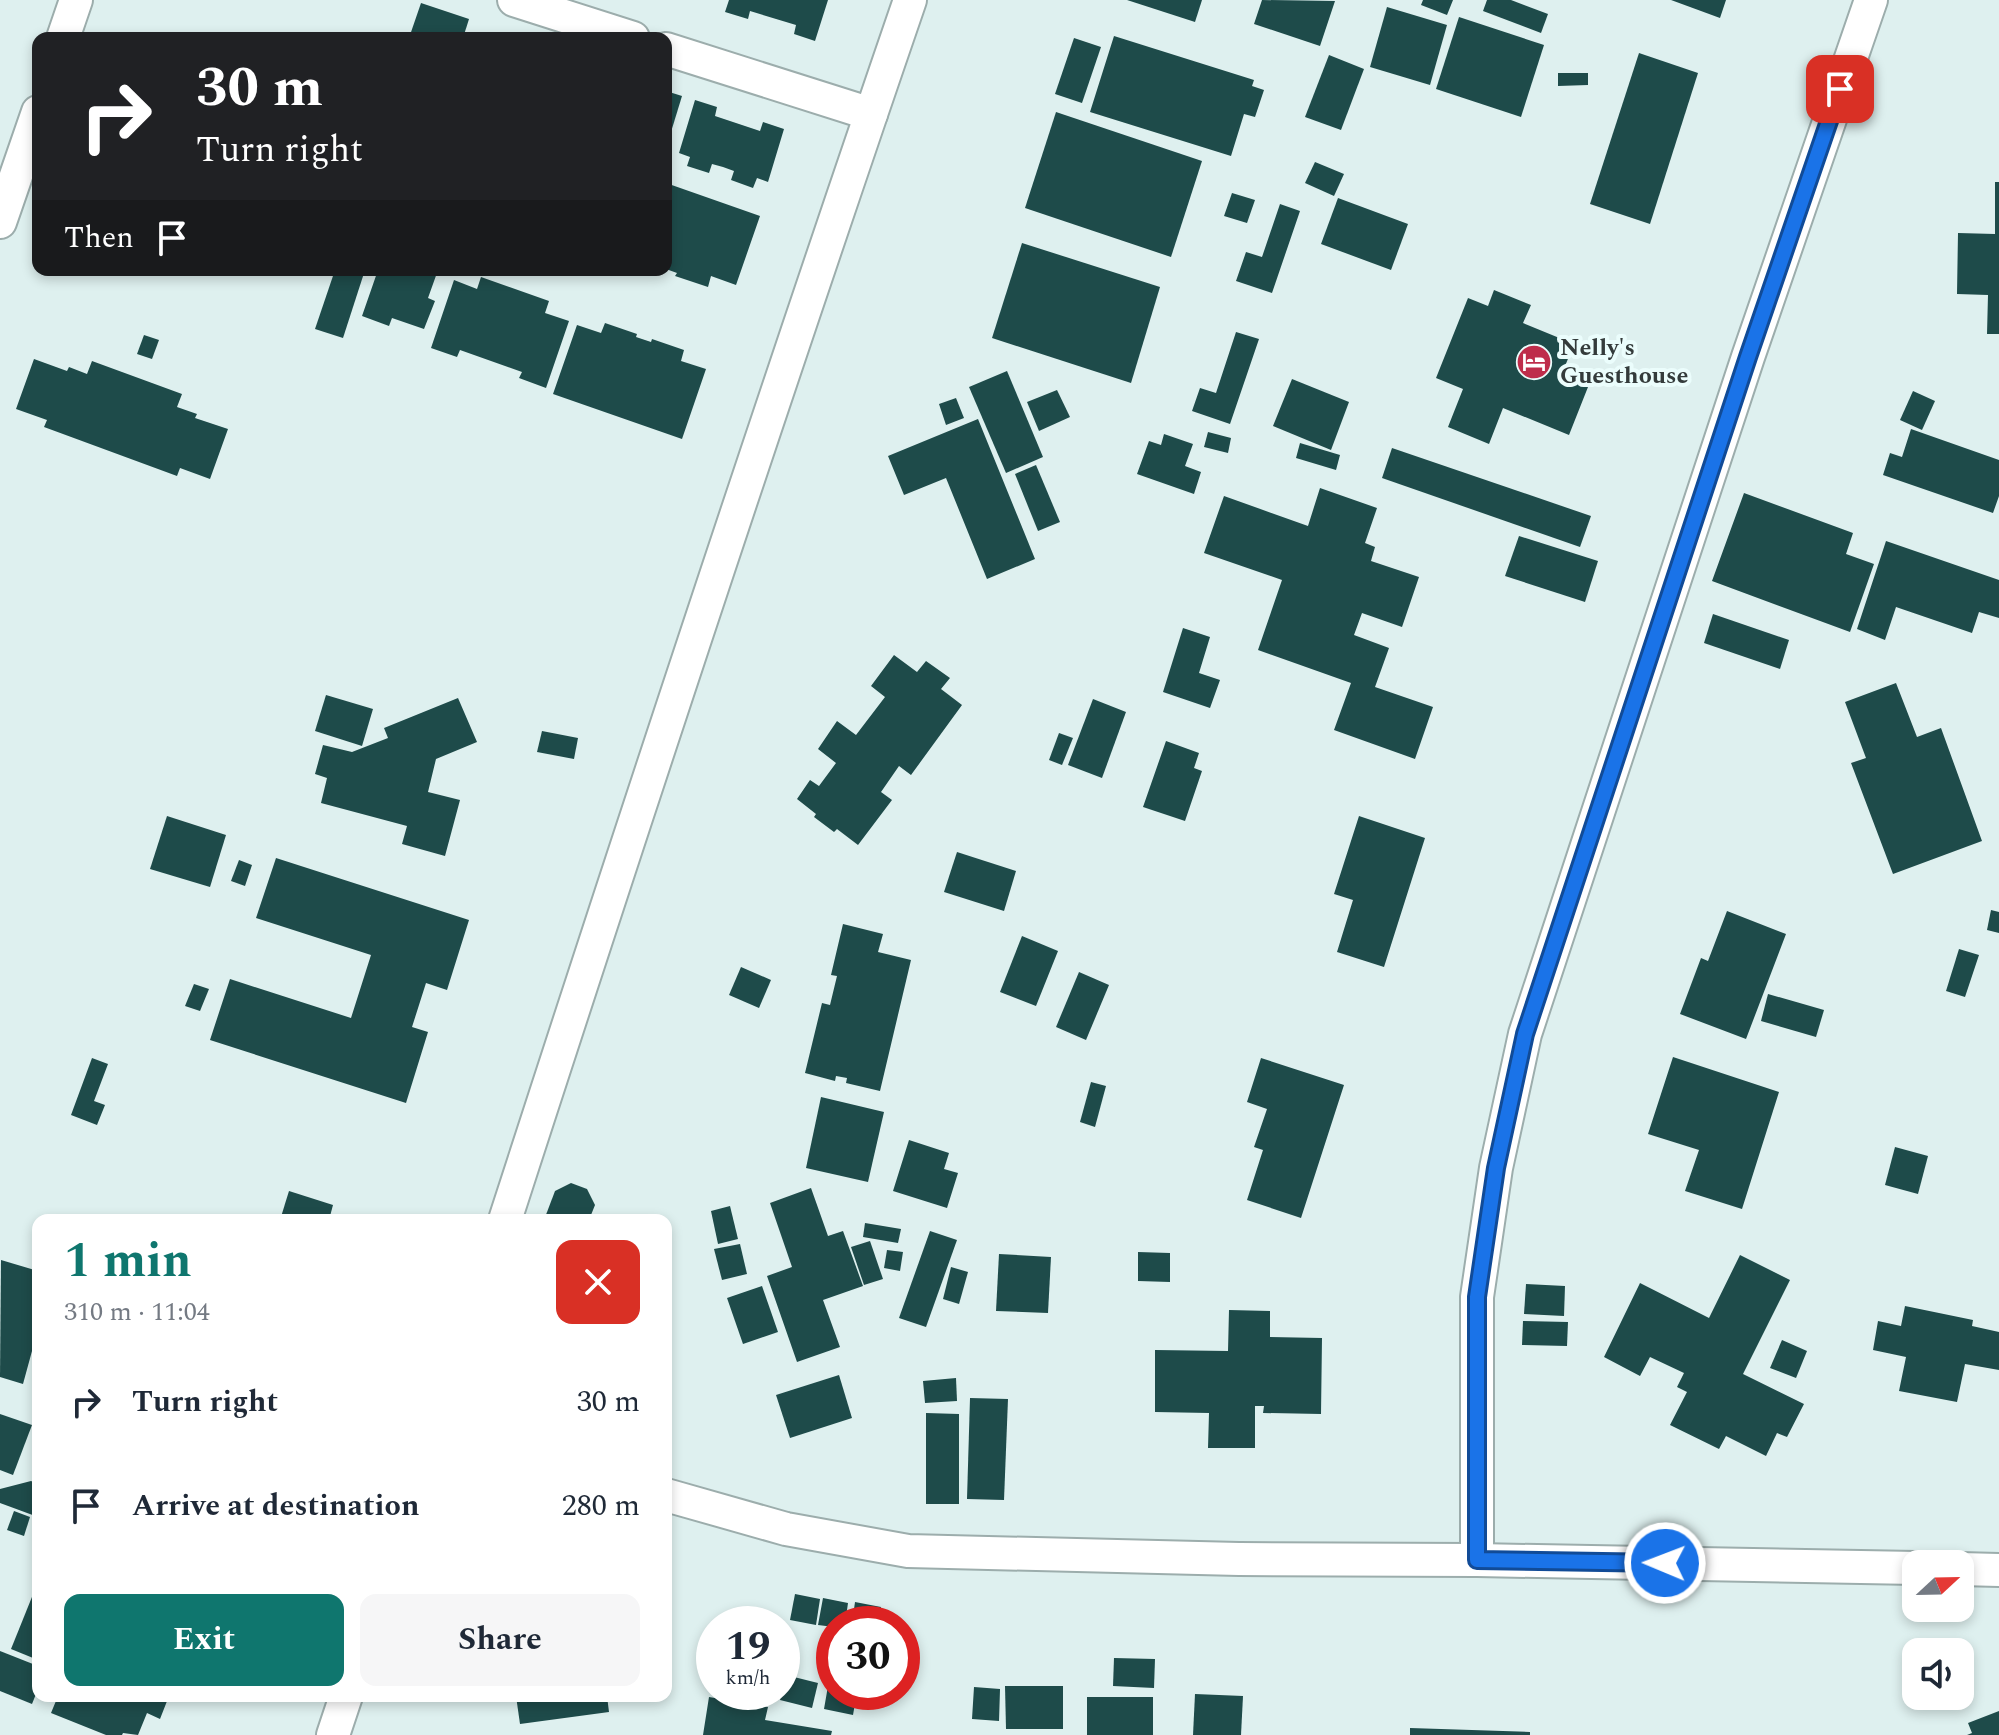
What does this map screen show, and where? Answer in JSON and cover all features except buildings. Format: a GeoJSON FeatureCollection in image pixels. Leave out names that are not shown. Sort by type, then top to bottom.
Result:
{"type":"FeatureCollection","features":[{"type":"Feature","properties":{"kind":"street"},"geometry":{"type":"LineString","coordinates":[[65,32],[76,0]]}},
{"type":"Feature","properties":{"kind":"street"},"geometry":{"type":"LineString","coordinates":[[514,0],[614,32]]}},
{"type":"Feature","properties":{"kind":"street"},"geometry":{"type":"LineString","coordinates":[[507,1214],[623,854],[910,0]]}},
{"type":"Feature","properties":{"kind":"street"},"geometry":{"type":"LineString","coordinates":[[1477,1560],[1477,1297],[1496,1168],[1525,1034],[1748,357],[1871,0]]}},
{"type":"Feature","properties":{"kind":"street"},"geometry":{"type":"LineString","coordinates":[[672,51],[871,114]]}},
{"type":"Feature","properties":{"kind":"street"},"geometry":{"type":"LineString","coordinates":[[0,222],[32,129]]}},
{"type":"Feature","properties":{"kind":"street"},"geometry":{"type":"LineString","coordinates":[[672,1497],[786,1529],[908,1551],[1239,1559],[1902,1568]]}},
{"type":"Feature","properties":{"kind":"street"},"geometry":{"type":"LineString","coordinates":[[1974,1569],[1999,1570]]}},
{"type":"Feature","properties":{"kind":"street"},"geometry":{"type":"LineString","coordinates":[[333,1735],[344,1702]]}},
{"type":"Feature","properties":{"kind":"place","name":"Nelly's Guesthouse"},"geometry":{"type":"Point","coordinates":[1534,362]}},
{"type":"Feature","properties":{"kind":"route"},"geometry":{"type":"LineString","coordinates":[[1665,1563],[1477,1560],[1477,1297],[1496,1168],[1525,1034],[1748,357],[1840,89]]}}]}
